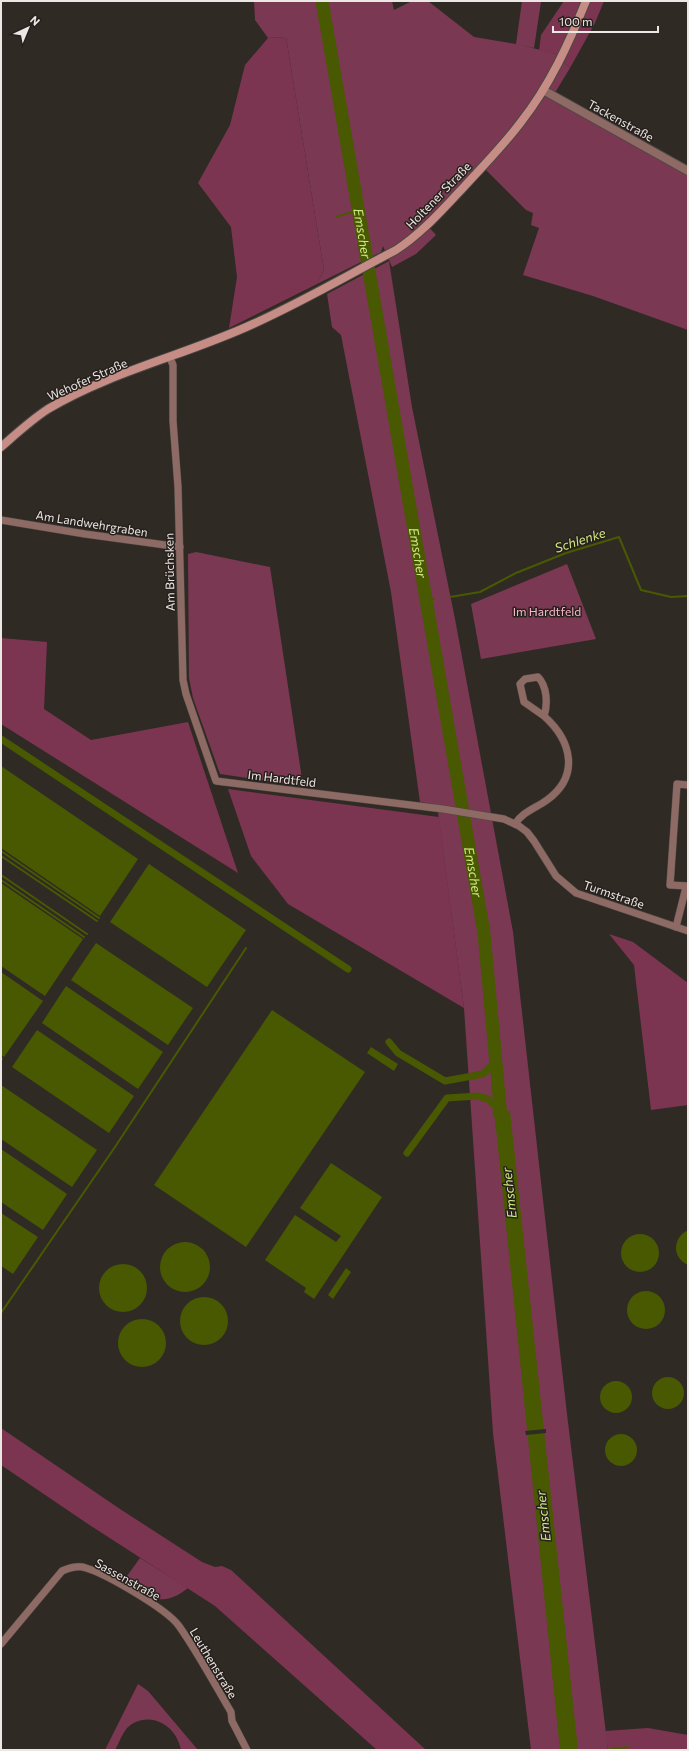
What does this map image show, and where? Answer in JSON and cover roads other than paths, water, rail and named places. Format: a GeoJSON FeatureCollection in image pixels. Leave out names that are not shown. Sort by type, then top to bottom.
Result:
{"type":"FeatureCollection","features":[{"type":"Feature","properties":{"kind":"main road","name":"Holtener Straße"},"geometry":{"type":"LineString","coordinates":[[170,358],[253,324],[407,243],[428,224],[499,149],[522,120],[543,90],[569,43],[586,1]]}},
{"type":"Feature","properties":{"kind":"main road","name":"Wehofer Straße"},"geometry":{"type":"LineString","coordinates":[[1,447],[33,420],[62,401],[114,378],[170,358]]}},
{"type":"Feature","properties":{"kind":"street","name":"Tackenstraße"},"geometry":{"type":"LineString","coordinates":[[543,90],[688,171]]}},
{"type":"Feature","properties":{"kind":"street","name":"Am Brüchsken"},"geometry":{"type":"LineString","coordinates":[[170,358],[173,364],[173,421],[178,487],[183,680],[186,694],[216,781]]}},
{"type":"Feature","properties":{"kind":"street","name":"Am Landwehrgraben"},"geometry":{"type":"LineString","coordinates":[[1,520],[85,534],[180,547]]}},
{"type":"Feature","properties":{"kind":"street"},"geometry":{"type":"LineString","coordinates":[[515,824],[518,818],[547,800],[557,791],[568,774],[569,760],[567,748],[557,729],[544,716],[524,702],[520,684],[525,679],[538,677],[543,682],[547,708],[544,716]]}},
{"type":"Feature","properties":{"kind":"street","name":"Im Hardtfeld"},"geometry":{"type":"LineString","coordinates":[[216,781],[444,809],[504,819],[515,824]]}},
{"type":"Feature","properties":{"kind":"street"},"geometry":{"type":"LineString","coordinates":[[676,927],[687,887],[670,885],[677,784],[688,785]]}},
{"type":"Feature","properties":{"kind":"street","name":"Turmstraße"},"geometry":{"type":"LineString","coordinates":[[515,824],[527,832],[556,876],[576,893],[688,932]]}},
{"type":"Feature","properties":{"kind":"street","name":"Sassenstraße"},"geometry":{"type":"LineString","coordinates":[[1,1644],[56,1576],[62,1571],[72,1567],[84,1567],[105,1576],[156,1605],[178,1625]]}},
{"type":"Feature","properties":{"kind":"street","name":"Leuthenstraße"},"geometry":{"type":"LineString","coordinates":[[178,1625],[231,1712],[232,1721],[246,1750]]}},
{"type":"Feature","properties":{"kind":"water"},"geometry":{"type":"Polygon","coordinates":[[[1,766],[138,859],[100,916],[1,848],[1,766]]]}},
{"type":"Feature","properties":{"kind":"water"},"geometry":{"type":"Polygon","coordinates":[[[149,864],[246,930],[207,987],[110,922],[149,864]]]}},
{"type":"Feature","properties":{"kind":"water"},"geometry":{"type":"Polygon","coordinates":[[[1,883],[83,939],[45,996],[1,966],[1,883]]]}},
{"type":"Feature","properties":{"kind":"water"},"geometry":{"type":"Polygon","coordinates":[[[96,943],[193,1008],[168,1045],[71,980],[96,943]]]}},
{"type":"Feature","properties":{"kind":"water"},"geometry":{"type":"Polygon","coordinates":[[[1,972],[43,1001],[4,1057],[1,1055],[1,972]]]}},
{"type":"Feature","properties":{"kind":"water"},"geometry":{"type":"Polygon","coordinates":[[[66,986],[163,1052],[138,1089],[42,1023],[66,986]]]}},
{"type":"Feature","properties":{"kind":"water"},"geometry":{"type":"Polygon","coordinates":[[[272,1010],[365,1072],[246,1247],[154,1185],[272,1010]]]}},
{"type":"Feature","properties":{"kind":"water"},"geometry":{"type":"Polygon","coordinates":[[[37,1030],[134,1096],[109,1133],[12,1067],[37,1030]]]}},
{"type":"Feature","properties":{"kind":"water"},"geometry":{"type":"Polygon","coordinates":[[[371,1047],[398,1064],[394,1071],[367,1053],[371,1047]]]}},
{"type":"Feature","properties":{"kind":"water"},"geometry":{"type":"Polygon","coordinates":[[[1,1085],[97,1150],[72,1187],[1,1139],[1,1085]]]}},
{"type":"Feature","properties":{"kind":"water"},"geometry":{"type":"Polygon","coordinates":[[[492,1111],[510,1111],[578,1750],[560,1750],[495,1118],[492,1111]]]}},
{"type":"Feature","properties":{"kind":"water"},"geometry":{"type":"Polygon","coordinates":[[[1,1149],[67,1194],[43,1230],[1,1202],[1,1149]]]}},
{"type":"Feature","properties":{"kind":"water"},"geometry":{"type":"Polygon","coordinates":[[[331,1163],[382,1197],[314,1299],[304,1292],[306,1288],[265,1260],[295,1215],[336,1242],[341,1236],[300,1208],[331,1163]]]}},
{"type":"Feature","properties":{"kind":"water"},"geometry":{"type":"Polygon","coordinates":[[[1,1213],[38,1237],[13,1274],[1,1266],[1,1213]]]}},
{"type":"Feature","properties":{"kind":"water"},"geometry":{"type":"Polygon","coordinates":[[[688,1230],[688,1265],[679,1258],[676,1248],[679,1238],[688,1230]]]}},
{"type":"Feature","properties":{"kind":"water"},"geometry":{"type":"Polygon","coordinates":[[[636,1234],[644,1234],[651,1237],[656,1242],[659,1253],[656,1264],[651,1269],[644,1272],[636,1272],[629,1269],[624,1264],[621,1257],[621,1249],[624,1242],[629,1237],[636,1234]]]}},
{"type":"Feature","properties":{"kind":"water"},"geometry":{"type":"Polygon","coordinates":[[[185,1242],[194,1244],[205,1253],[210,1267],[208,1276],[199,1287],[185,1292],[176,1290],[165,1281],[160,1267],[162,1258],[171,1247],[185,1242]]]}},
{"type":"Feature","properties":{"kind":"water"},"geometry":{"type":"Polygon","coordinates":[[[118,1264],[128,1264],[140,1271],[147,1283],[147,1293],[140,1305],[128,1312],[118,1312],[110,1308],[103,1301],[99,1293],[99,1283],[103,1275],[110,1268],[118,1264]]]}},
{"type":"Feature","properties":{"kind":"water"},"geometry":{"type":"Polygon","coordinates":[[[346,1268],[351,1272],[333,1299],[328,1295],[346,1268]]]}},
{"type":"Feature","properties":{"kind":"water"},"geometry":{"type":"Polygon","coordinates":[[[642,1291],[650,1291],[657,1294],[662,1299],[665,1310],[662,1321],[657,1326],[650,1329],[642,1329],[635,1326],[630,1321],[627,1314],[627,1306],[630,1299],[635,1294],[642,1291]]]}},
{"type":"Feature","properties":{"kind":"water"},"geometry":{"type":"Polygon","coordinates":[[[199,1297],[209,1297],[218,1301],[224,1307],[227,1312],[227,1330],[218,1341],[209,1345],[199,1345],[190,1341],[184,1335],[180,1326],[180,1316],[184,1307],[190,1301],[199,1297]]]}},
{"type":"Feature","properties":{"kind":"water"},"geometry":{"type":"Polygon","coordinates":[[[137,1319],[147,1319],[159,1326],[166,1338],[166,1348],[159,1360],[147,1367],[137,1367],[129,1363],[122,1356],[118,1348],[118,1338],[122,1330],[129,1323],[137,1319]]]}},
{"type":"Feature","properties":{"kind":"water"},"geometry":{"type":"Polygon","coordinates":[[[665,1377],[671,1377],[681,1384],[684,1393],[683,1399],[677,1406],[671,1409],[665,1409],[655,1402],[652,1396],[652,1390],[659,1380],[665,1377]]]}},
{"type":"Feature","properties":{"kind":"water"},"geometry":{"type":"Polygon","coordinates":[[[613,1381],[619,1381],[629,1388],[632,1397],[631,1403],[625,1410],[619,1413],[613,1413],[603,1406],[600,1400],[600,1394],[607,1384],[613,1381]]]}},
{"type":"Feature","properties":{"kind":"water"},"geometry":{"type":"Polygon","coordinates":[[[618,1434],[624,1434],[634,1441],[637,1450],[636,1456],[630,1463],[624,1466],[618,1466],[608,1459],[605,1453],[605,1447],[612,1437],[618,1434]]]}},
{"type":"Feature","properties":{"kind":"waterway","name":"Emscher"},"geometry":{"type":"LineString","coordinates":[[322,1],[484,933],[502,1128]]}},
{"type":"Feature","properties":{"kind":"waterway"},"geometry":{"type":"LineString","coordinates":[[336,217],[358,210]]}},
{"type":"Feature","properties":{"kind":"waterway","name":"Schlenke"},"geometry":{"type":"LineString","coordinates":[[450,597],[480,592],[516,573],[566,553],[619,537],[641,590],[671,597],[688,596]]}},
{"type":"Feature","properties":{"kind":"waterway","name":"Schlenke"},"geometry":{"type":"LineString","coordinates":[[427,600],[434,599]]}},
{"type":"Feature","properties":{"kind":"waterway"},"geometry":{"type":"LineString","coordinates":[[1,739],[348,969]]}},
{"type":"Feature","properties":{"kind":"waterway"},"geometry":{"type":"LineString","coordinates":[[1,851],[99,918]]}},
{"type":"Feature","properties":{"kind":"waterway"},"geometry":{"type":"LineString","coordinates":[[1,856],[97,921]]}},
{"type":"Feature","properties":{"kind":"waterway"},"geometry":{"type":"LineString","coordinates":[[1,875],[87,934]]}},
{"type":"Feature","properties":{"kind":"waterway"},"geometry":{"type":"LineString","coordinates":[[1,880],[84,937]]}},
{"type":"Feature","properties":{"kind":"waterway"},"geometry":{"type":"LineString","coordinates":[[1,1313],[115,1147],[246,948]]}},
{"type":"Feature","properties":{"kind":"waterway"},"geometry":{"type":"LineString","coordinates":[[389,1042],[398,1053],[445,1081],[483,1074],[495,1062]]}},
{"type":"Feature","properties":{"kind":"waterway"},"geometry":{"type":"LineString","coordinates":[[407,1153],[447,1098],[477,1096],[488,1099],[500,1111]]}},
{"type":"Feature","properties":{"kind":"waterway"},"geometry":{"type":"LineString","coordinates":[[611,1749],[629,1747]]}}]}
